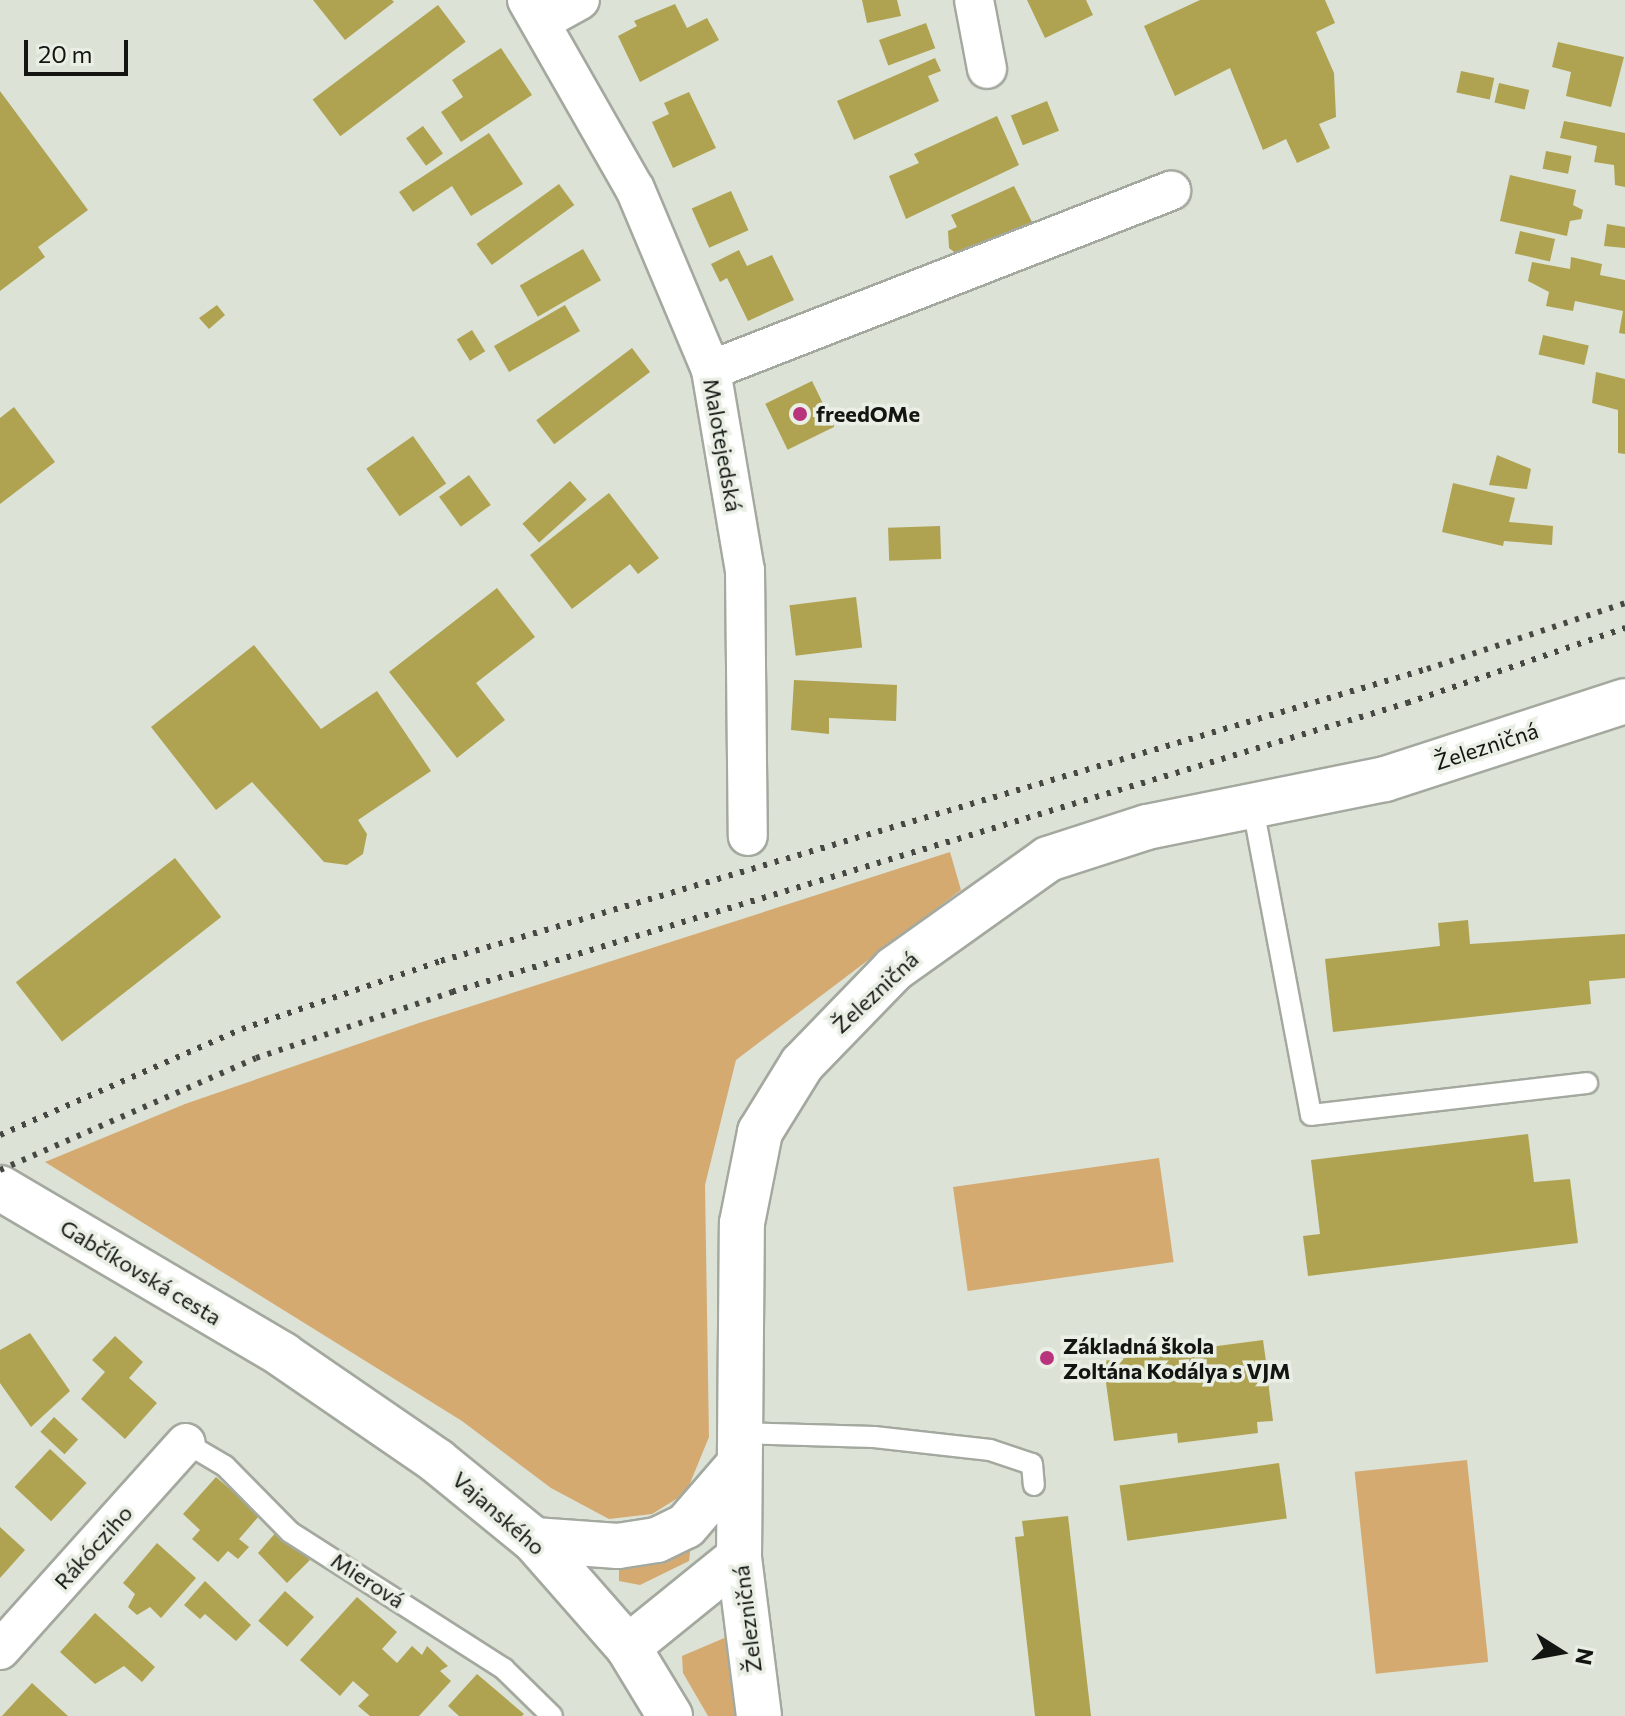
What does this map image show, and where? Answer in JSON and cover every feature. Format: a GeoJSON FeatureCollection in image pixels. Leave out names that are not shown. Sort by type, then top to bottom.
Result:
{"type":"FeatureCollection","features":[{"type":"Feature","properties":{"kind":"street"},"geometry":{"type":"LineString","coordinates":[[535,10],[580,0]]}},
{"type":"Feature","properties":{"kind":"street"},"geometry":{"type":"LineString","coordinates":[[974,0],[987,69]]}},
{"type":"Feature","properties":{"kind":"street","name":"Malotejedská"},"geometry":{"type":"LineString","coordinates":[[535,10],[635,189],[711,370],[745,570],[748,836]]}},
{"type":"Feature","properties":{"kind":"street"},"geometry":{"type":"LineString","coordinates":[[711,370],[1171,191]]}},
{"type":"Feature","properties":{"kind":"street","name":"Železničná"},"geometry":{"type":"LineString","coordinates":[[759,1716],[739,1557],[737,1451],[742,1223],[760,1132],[802,1064],[894,969],[1048,859],[1147,827],[1385,779],[1625,701]]}},
{"type":"Feature","properties":{"kind":"street","name":"Gabčíkovská cesta"},"geometry":{"type":"LineString","coordinates":[[0,1188],[283,1355]]}},
{"type":"Feature","properties":{"kind":"street","name":"Vajanského"},"geometry":{"type":"LineString","coordinates":[[283,1355],[437,1461],[534,1540],[628,1647],[670,1716]]}},
{"type":"Feature","properties":{"kind":"street","name":"Rákócziho"},"geometry":{"type":"LineString","coordinates":[[0,1650],[186,1443]]}},
{"type":"Feature","properties":{"kind":"street"},"geometry":{"type":"LineString","coordinates":[[534,1540],[618,1546],[657,1540],[686,1526],[737,1451]]}},
{"type":"Feature","properties":{"kind":"street"},"geometry":{"type":"LineString","coordinates":[[628,1647],[739,1557]]}},
{"type":"Feature","properties":{"kind":"lane"},"geometry":{"type":"LineString","coordinates":[[1253,808],[1311,1115],[1587,1083]]}},
{"type":"Feature","properties":{"kind":"lane"},"geometry":{"type":"LineString","coordinates":[[737,1451],[874,1437],[990,1450],[1032,1464],[1034,1485]]}},
{"type":"Feature","properties":{"kind":"lane","name":"Mierová"},"geometry":{"type":"LineString","coordinates":[[186,1443],[225,1466],[290,1532],[504,1669],[552,1716]]}},
{"type":"Feature","properties":{"kind":"shaded area"},"geometry":{"type":"Polygon","coordinates":[[[950,852],[961,890],[736,1060],[705,1185],[709,1437],[686,1493],[652,1514],[609,1519],[551,1488],[462,1421],[45,1162],[185,1104],[419,1023],[950,852]]]}},
{"type":"Feature","properties":{"kind":"shaded area"},"geometry":{"type":"Polygon","coordinates":[[[1159,1158],[1174,1262],[968,1291],[953,1187],[1159,1158]]]}},
{"type":"Feature","properties":{"kind":"shaded area"},"geometry":{"type":"Polygon","coordinates":[[[1467,1460],[1488,1662],[1376,1674],[1355,1472],[1467,1460]]]}},
{"type":"Feature","properties":{"kind":"shaded area"},"geometry":{"type":"Polygon","coordinates":[[[691,1544],[689,1561],[640,1585],[619,1581],[619,1564],[691,1544]]]}},
{"type":"Feature","properties":{"kind":"shaded area"},"geometry":{"type":"Polygon","coordinates":[[[729,1636],[749,1716],[708,1716],[683,1673],[682,1656],[729,1636]]]}},
{"type":"Feature","properties":{"kind":"building"},"geometry":{"type":"Polygon","coordinates":[[[313,0],[392,0],[394,2],[345,40],[313,0]]]}},
{"type":"Feature","properties":{"kind":"building"},"geometry":{"type":"Polygon","coordinates":[[[862,0],[897,0],[901,16],[867,23],[862,0]]]}},
{"type":"Feature","properties":{"kind":"building"},"geometry":{"type":"Polygon","coordinates":[[[1027,0],[1086,0],[1093,15],[1045,38],[1027,0]]]}},
{"type":"Feature","properties":{"kind":"building"},"geometry":{"type":"Polygon","coordinates":[[[1200,0],[1325,0],[1335,23],[1316,32],[1334,73],[1336,117],[1319,124],[1330,148],[1297,163],[1286,139],[1263,150],[1230,68],[1175,96],[1144,26],[1200,0]]]}},
{"type":"Feature","properties":{"kind":"building"},"geometry":{"type":"Polygon","coordinates":[[[675,4],[687,28],[707,18],[719,40],[640,82],[618,36],[637,26],[634,21],[675,4]]]}},
{"type":"Feature","properties":{"kind":"building"},"geometry":{"type":"Polygon","coordinates":[[[438,5],[466,42],[340,136],[313,99],[438,5]]]}},
{"type":"Feature","properties":{"kind":"building"},"geometry":{"type":"Polygon","coordinates":[[[926,23],[935,48],[888,65],[879,40],[926,23]]]}},
{"type":"Feature","properties":{"kind":"building"},"geometry":{"type":"Polygon","coordinates":[[[1558,42],[1624,57],[1611,107],[1566,96],[1571,72],[1552,67],[1558,42]]]}},
{"type":"Feature","properties":{"kind":"building"},"geometry":{"type":"Polygon","coordinates":[[[501,48],[532,95],[461,142],[441,112],[463,97],[452,80],[501,48]]]}},
{"type":"Feature","properties":{"kind":"building"},"geometry":{"type":"Polygon","coordinates":[[[935,58],[941,71],[928,76],[939,101],[854,140],[837,101],[935,58]]]}},
{"type":"Feature","properties":{"kind":"building"},"geometry":{"type":"Polygon","coordinates":[[[1461,71],[1494,78],[1490,100],[1456,93],[1461,71]]]}},
{"type":"Feature","properties":{"kind":"building"},"geometry":{"type":"Polygon","coordinates":[[[1499,83],[1529,90],[1525,109],[1495,102],[1499,83]]]}},
{"type":"Feature","properties":{"kind":"building"},"geometry":{"type":"Polygon","coordinates":[[[0,91],[88,210],[38,247],[45,257],[0,291],[0,91]]]}},
{"type":"Feature","properties":{"kind":"building"},"geometry":{"type":"Polygon","coordinates":[[[689,92],[716,148],[673,168],[652,122],[669,114],[664,103],[689,92]]]}},
{"type":"Feature","properties":{"kind":"building"},"geometry":{"type":"Polygon","coordinates":[[[1047,101],[1059,131],[1023,145],[1011,116],[1047,101]]]}},
{"type":"Feature","properties":{"kind":"building"},"geometry":{"type":"Polygon","coordinates":[[[997,116],[1019,165],[906,219],[889,176],[919,163],[914,154],[997,116]]]}},
{"type":"Feature","properties":{"kind":"building"},"geometry":{"type":"Polygon","coordinates":[[[1564,121],[1625,133],[1625,187],[1615,185],[1614,165],[1594,162],[1597,146],[1560,138],[1564,121]]]}},
{"type":"Feature","properties":{"kind":"building"},"geometry":{"type":"Polygon","coordinates":[[[423,126],[443,154],[426,166],[406,138],[423,126]]]}},
{"type":"Feature","properties":{"kind":"building"},"geometry":{"type":"Polygon","coordinates":[[[489,133],[523,184],[471,216],[452,186],[413,212],[399,192],[489,133]]]}},
{"type":"Feature","properties":{"kind":"building"},"geometry":{"type":"Polygon","coordinates":[[[1546,151],[1572,156],[1568,174],[1543,169],[1546,151]]]}},
{"type":"Feature","properties":{"kind":"building"},"geometry":{"type":"Polygon","coordinates":[[[1510,175],[1576,190],[1573,205],[1583,210],[1581,219],[1570,221],[1567,236],[1500,221],[1510,175]]]}},
{"type":"Feature","properties":{"kind":"building"},"geometry":{"type":"Polygon","coordinates":[[[559,184],[574,205],[492,265],[476,244],[559,184]]]}},
{"type":"Feature","properties":{"kind":"building"},"geometry":{"type":"Polygon","coordinates":[[[1014,186],[1034,226],[962,258],[949,248],[948,231],[957,227],[951,215],[1014,186]]]}},
{"type":"Feature","properties":{"kind":"building"},"geometry":{"type":"Polygon","coordinates":[[[731,191],[748,230],[709,248],[692,208],[731,191]]]}},
{"type":"Feature","properties":{"kind":"building"},"geometry":{"type":"Polygon","coordinates":[[[1607,224],[1625,227],[1625,248],[1604,246],[1607,224]]]}},
{"type":"Feature","properties":{"kind":"building"},"geometry":{"type":"Polygon","coordinates":[[[1520,231],[1555,239],[1550,262],[1515,253],[1520,231]]]}},
{"type":"Feature","properties":{"kind":"building"},"geometry":{"type":"Polygon","coordinates":[[[583,249],[601,280],[538,317],[520,286],[583,249]]]}},
{"type":"Feature","properties":{"kind":"building"},"geometry":{"type":"Polygon","coordinates":[[[739,250],[747,266],[772,255],[794,300],[748,321],[727,278],[720,282],[711,264],[739,250]]]}},
{"type":"Feature","properties":{"kind":"building"},"geometry":{"type":"Polygon","coordinates":[[[1571,257],[1602,264],[1600,275],[1625,280],[1625,334],[1619,333],[1623,311],[1575,301],[1573,311],[1546,306],[1549,292],[1528,281],[1532,262],[1570,269],[1571,257]]]}},
{"type":"Feature","properties":{"kind":"building"},"geometry":{"type":"Polygon","coordinates":[[[217,305],[225,315],[209,329],[199,318],[217,305]]]}},
{"type":"Feature","properties":{"kind":"building"},"geometry":{"type":"Polygon","coordinates":[[[565,305],[580,331],[509,372],[494,346],[565,305]]]}},
{"type":"Feature","properties":{"kind":"building"},"geometry":{"type":"Polygon","coordinates":[[[472,330],[485,351],[470,361],[457,340],[472,330]]]}},
{"type":"Feature","properties":{"kind":"building"},"geometry":{"type":"Polygon","coordinates":[[[1543,335],[1589,346],[1584,365],[1539,354],[1543,335]]]}},
{"type":"Feature","properties":{"kind":"building"},"geometry":{"type":"Polygon","coordinates":[[[632,348],[650,372],[554,444],[536,420],[632,348]]]}},
{"type":"Feature","properties":{"kind":"building"},"geometry":{"type":"Polygon","coordinates":[[[1596,372],[1625,379],[1625,454],[1618,453],[1618,410],[1592,403],[1596,372]]]}},
{"type":"Feature","properties":{"kind":"building"},"geometry":{"type":"Polygon","coordinates":[[[812,381],[834,427],[788,450],[765,404],[812,381]]]}},
{"type":"Feature","properties":{"kind":"building"},"geometry":{"type":"Polygon","coordinates":[[[14,407],[55,462],[0,504],[0,418],[14,407]]]}},
{"type":"Feature","properties":{"kind":"building"},"geometry":{"type":"Polygon","coordinates":[[[413,436],[446,484],[400,516],[366,469],[413,436]]]}},
{"type":"Feature","properties":{"kind":"building"},"geometry":{"type":"Polygon","coordinates":[[[1497,455],[1531,469],[1527,489],[1489,485],[1497,455]]]}},
{"type":"Feature","properties":{"kind":"building"},"geometry":{"type":"Polygon","coordinates":[[[469,475],[491,505],[461,527],[439,497],[469,475]]]}},
{"type":"Feature","properties":{"kind":"building"},"geometry":{"type":"Polygon","coordinates":[[[570,481],[587,500],[539,542],[522,524],[570,481]]]}},
{"type":"Feature","properties":{"kind":"building"},"geometry":{"type":"Polygon","coordinates":[[[1453,483],[1515,498],[1509,522],[1553,526],[1552,545],[1504,541],[1503,546],[1442,532],[1453,483]]]}},
{"type":"Feature","properties":{"kind":"building"},"geometry":{"type":"Polygon","coordinates":[[[609,493],[659,558],[638,574],[630,564],[572,609],[530,555],[609,493]]]}},
{"type":"Feature","properties":{"kind":"building"},"geometry":{"type":"Polygon","coordinates":[[[940,526],[941,559],[889,561],[888,528],[940,526]]]}},
{"type":"Feature","properties":{"kind":"building"},"geometry":{"type":"Polygon","coordinates":[[[497,588],[535,637],[476,683],[505,720],[457,758],[389,672],[497,588]]]}},
{"type":"Feature","properties":{"kind":"building"},"geometry":{"type":"Polygon","coordinates":[[[856,597],[862,648],[796,656],[789,605],[856,597]]]}},
{"type":"Feature","properties":{"kind":"building"},"geometry":{"type":"Polygon","coordinates":[[[254,645],[321,729],[377,691],[431,771],[358,820],[367,834],[363,854],[347,865],[324,862],[252,782],[216,810],[151,727],[254,645]]]}},
{"type":"Feature","properties":{"kind":"building"},"geometry":{"type":"Polygon","coordinates":[[[794,680],[897,685],[896,721],[829,718],[829,734],[791,730],[794,680]]]}},
{"type":"Feature","properties":{"kind":"building"},"geometry":{"type":"Polygon","coordinates":[[[175,858],[221,917],[62,1041],[16,982],[175,858]]]}},
{"type":"Feature","properties":{"kind":"building"},"geometry":{"type":"Polygon","coordinates":[[[1468,920],[1470,944],[1625,934],[1625,978],[1589,981],[1591,1004],[1333,1032],[1325,959],[1440,946],[1438,923],[1468,920]]]}},
{"type":"Feature","properties":{"kind":"building"},"geometry":{"type":"Polygon","coordinates":[[[1528,1134],[1534,1182],[1570,1179],[1578,1243],[1308,1276],[1303,1236],[1320,1234],[1311,1160],[1528,1134]]]}},
{"type":"Feature","properties":{"kind":"building"},"geometry":{"type":"Polygon","coordinates":[[[30,1333],[70,1391],[31,1427],[0,1383],[0,1350],[30,1333]]]}},
{"type":"Feature","properties":{"kind":"building"},"geometry":{"type":"Polygon","coordinates":[[[115,1336],[143,1362],[129,1378],[157,1403],[125,1439],[81,1399],[105,1372],[92,1360],[115,1336]]]}},
{"type":"Feature","properties":{"kind":"building"},"geometry":{"type":"Polygon","coordinates":[[[1263,1340],[1267,1369],[1275,1368],[1277,1380],[1268,1381],[1273,1421],[1257,1422],[1258,1433],[1178,1443],[1177,1433],[1114,1441],[1103,1361],[1263,1340]]]}},
{"type":"Feature","properties":{"kind":"building"},"geometry":{"type":"Polygon","coordinates":[[[54,1417],[78,1440],[64,1454],[40,1432],[54,1417]]]}},
{"type":"Feature","properties":{"kind":"building"},"geometry":{"type":"Polygon","coordinates":[[[50,1449],[87,1483],[51,1521],[15,1487],[50,1449]]]}},
{"type":"Feature","properties":{"kind":"building"},"geometry":{"type":"Polygon","coordinates":[[[1279,1463],[1287,1518],[1127,1541],[1120,1485],[1279,1463]]]}},
{"type":"Feature","properties":{"kind":"building"},"geometry":{"type":"Polygon","coordinates":[[[216,1477],[260,1515],[239,1539],[249,1547],[238,1559],[228,1551],[218,1562],[192,1539],[200,1530],[183,1514],[216,1477]]]}},
{"type":"Feature","properties":{"kind":"building"},"geometry":{"type":"Polygon","coordinates":[[[1068,1516],[1091,1716],[1035,1716],[1015,1537],[1024,1536],[1022,1521],[1068,1516]]]}},
{"type":"Feature","properties":{"kind":"building"},"geometry":{"type":"Polygon","coordinates":[[[0,1527],[25,1550],[0,1578],[0,1527]]]}},
{"type":"Feature","properties":{"kind":"building"},"geometry":{"type":"Polygon","coordinates":[[[277,1531],[310,1560],[287,1583],[258,1553],[277,1531]]]}},
{"type":"Feature","properties":{"kind":"building"},"geometry":{"type":"Polygon","coordinates":[[[157,1543],[196,1578],[161,1618],[150,1607],[137,1615],[128,1607],[135,1594],[123,1583],[157,1543]]]}},
{"type":"Feature","properties":{"kind":"building"},"geometry":{"type":"Polygon","coordinates":[[[205,1581],[251,1625],[236,1641],[205,1614],[200,1619],[184,1605],[205,1581]]]}},
{"type":"Feature","properties":{"kind":"building"},"geometry":{"type":"Polygon","coordinates":[[[285,1591],[314,1617],[287,1647],[258,1621],[285,1591]]]}},
{"type":"Feature","properties":{"kind":"building"},"geometry":{"type":"Polygon","coordinates":[[[357,1597],[397,1632],[382,1649],[397,1663],[412,1646],[422,1655],[427,1646],[448,1666],[440,1671],[451,1681],[419,1716],[370,1716],[358,1706],[369,1695],[353,1681],[340,1696],[300,1660],[357,1597]]]}},
{"type":"Feature","properties":{"kind":"building"},"geometry":{"type":"Polygon","coordinates":[[[95,1613],[155,1667],[142,1682],[124,1666],[95,1684],[60,1652],[95,1613]]]}},
{"type":"Feature","properties":{"kind":"building"},"geometry":{"type":"Polygon","coordinates":[[[477,1674],[524,1714],[459,1716],[448,1706],[477,1674]]]}},
{"type":"Feature","properties":{"kind":"building"},"geometry":{"type":"Polygon","coordinates":[[[32,1683],[68,1716],[2,1716],[32,1683]]]}},
{"type":"Feature","properties":{"kind":"railway"},"geometry":{"type":"LineString","coordinates":[[0,1135],[242,1029],[441,961],[1427,669],[1625,603]]}},
{"type":"Feature","properties":{"kind":"railway"},"geometry":{"type":"LineString","coordinates":[[0,1170],[256,1058],[452,992],[1407,703],[1625,628]]}},
{"type":"Feature","properties":{"kind":"place","name":"freedOMe"},"geometry":{"type":"Point","coordinates":[800,414]}},
{"type":"Feature","properties":{"kind":"place","name":"Základná škola Zoltána Kodálya s VJM"},"geometry":{"type":"Point","coordinates":[1047,1358]}}]}
